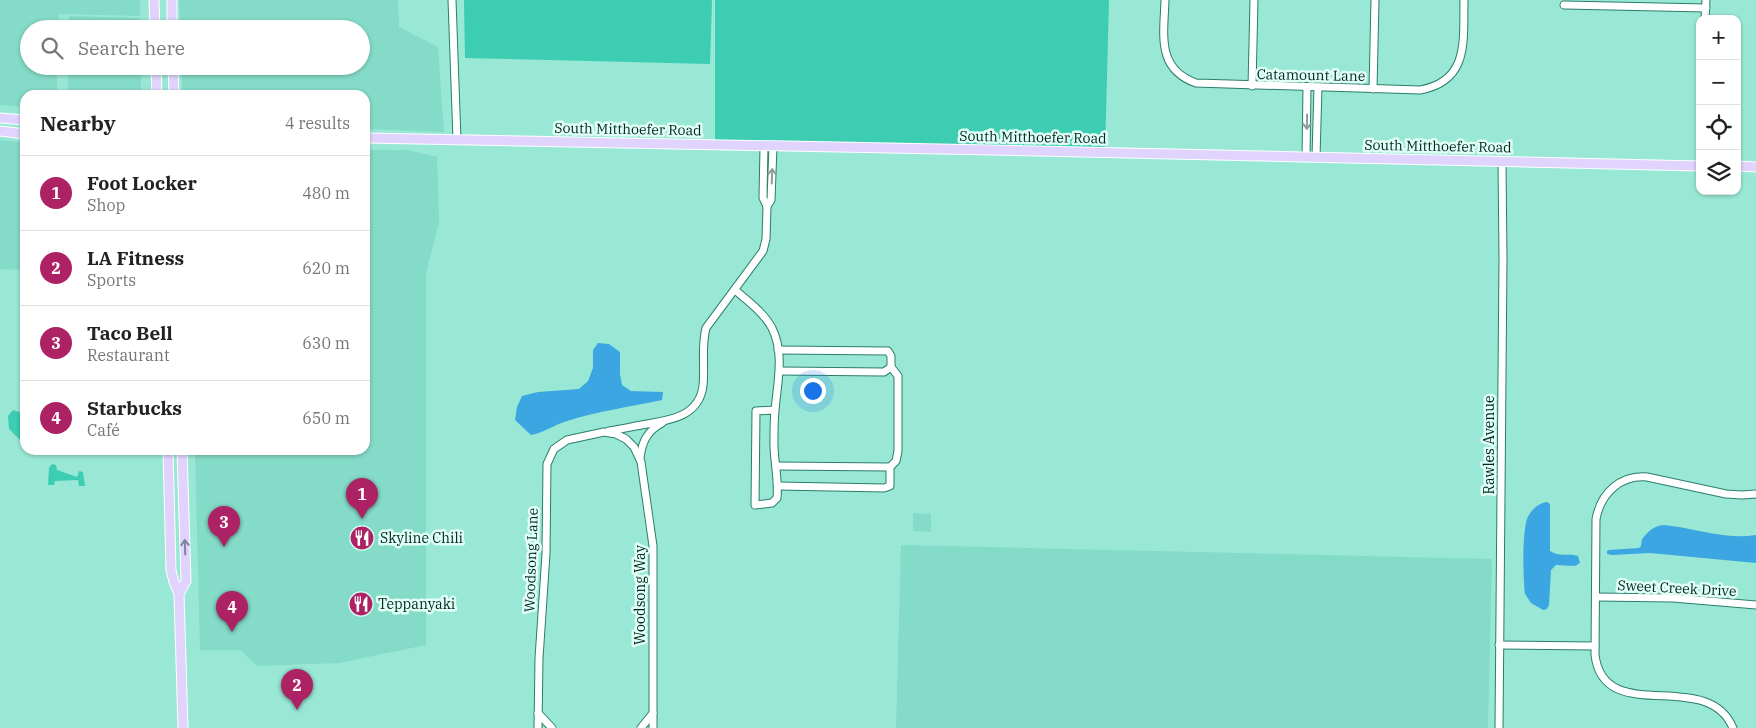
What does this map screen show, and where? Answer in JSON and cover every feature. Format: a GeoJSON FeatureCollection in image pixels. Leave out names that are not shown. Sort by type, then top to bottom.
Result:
{"type":"FeatureCollection","features":[{"type":"Feature","properties":{"kind":"main road"},"geometry":{"type":"LineString","coordinates":[[154,0],[155,20]]}},
{"type":"Feature","properties":{"kind":"main road"},"geometry":{"type":"LineString","coordinates":[[172,0],[172,20]]}},
{"type":"Feature","properties":{"kind":"main road"},"geometry":{"type":"LineString","coordinates":[[156,75],[157,90]]}},
{"type":"Feature","properties":{"kind":"main road"},"geometry":{"type":"LineString","coordinates":[[173,75],[174,90]]}},
{"type":"Feature","properties":{"kind":"main road"},"geometry":{"type":"LineString","coordinates":[[0,118],[20,120]]}},
{"type":"Feature","properties":{"kind":"main road"},"geometry":{"type":"LineString","coordinates":[[0,131],[20,133]]}},
{"type":"Feature","properties":{"kind":"main road","name":"South Mitthoefer Road"},"geometry":{"type":"LineString","coordinates":[[370,138],[1696,166]]}},
{"type":"Feature","properties":{"kind":"main road"},"geometry":{"type":"LineString","coordinates":[[1741,166],[1756,166]]}},
{"type":"Feature","properties":{"kind":"main road"},"geometry":{"type":"LineString","coordinates":[[168,455],[171,570],[172,578],[179,594],[183,728]]}},
{"type":"Feature","properties":{"kind":"main road"},"geometry":{"type":"LineString","coordinates":[[179,594],[186,581],[182,455]]}},
{"type":"Feature","properties":{"kind":"street"},"geometry":{"type":"LineString","coordinates":[[452,0],[457,140]]}},
{"type":"Feature","properties":{"kind":"street","name":"Catamount Lane"},"geometry":{"type":"LineString","coordinates":[[1165,0],[1164,44],[1167,58],[1175,71],[1196,84],[1420,90],[1438,85],[1448,78],[1460,60],[1463,49],[1464,0]]}},
{"type":"Feature","properties":{"kind":"street"},"geometry":{"type":"LineString","coordinates":[[1252,86],[1254,0]]}},
{"type":"Feature","properties":{"kind":"street"},"geometry":{"type":"LineString","coordinates":[[1373,89],[1375,0]]}},
{"type":"Feature","properties":{"kind":"street"},"geometry":{"type":"LineString","coordinates":[[1564,5],[1706,4]]}},
{"type":"Feature","properties":{"kind":"street"},"geometry":{"type":"LineString","coordinates":[[1306,157],[1307,87]]}},
{"type":"Feature","properties":{"kind":"street"},"geometry":{"type":"LineString","coordinates":[[1316,158],[1318,87]]}},
{"type":"Feature","properties":{"kind":"street","name":"Woodsong Way"},"geometry":{"type":"LineString","coordinates":[[653,728],[653,546],[640,460],[641,447],[645,438],[654,428],[667,420],[676,419],[686,414],[697,402],[703,386],[706,328],[763,251],[766,239],[767,206],[763,198],[768,146]]}},
{"type":"Feature","properties":{"kind":"street","name":"Rawles Avenue"},"geometry":{"type":"LineString","coordinates":[[1499,728],[1503,259],[1502,162]]}},
{"type":"Feature","properties":{"kind":"street"},"geometry":{"type":"LineString","coordinates":[[735,290],[767,321],[776,337],[778,350],[780,371],[775,410],[774,445],[778,486],[777,498],[772,503],[756,505],[756,411],[775,410]]}},
{"type":"Feature","properties":{"kind":"street"},"geometry":{"type":"LineString","coordinates":[[778,350],[888,351],[891,356],[891,367],[898,376],[898,442],[896,461],[890,467],[890,486],[884,488],[778,486]]}},
{"type":"Feature","properties":{"kind":"street"},"geometry":{"type":"LineString","coordinates":[[780,371],[884,372],[891,367]]}},
{"type":"Feature","properties":{"kind":"street","name":"Woodsong Lane"},"geometry":{"type":"LineString","coordinates":[[538,728],[539,652],[546,554],[547,464],[554,449],[567,440],[667,420]]}},
{"type":"Feature","properties":{"kind":"street"},"geometry":{"type":"LineString","coordinates":[[604,432],[616,434],[626,439],[634,447],[640,460]]}},
{"type":"Feature","properties":{"kind":"street"},"geometry":{"type":"LineString","coordinates":[[776,466],[890,467]]}},
{"type":"Feature","properties":{"kind":"street"},"geometry":{"type":"LineString","coordinates":[[1733,728],[1722,712],[1704,702],[1636,700],[1617,694],[1607,686],[1600,676],[1596,664],[1596,519],[1601,502],[1611,488],[1626,480],[1643,477],[1726,494],[1756,494]]}},
{"type":"Feature","properties":{"kind":"street","name":"Sweet Creek Drive"},"geometry":{"type":"LineString","coordinates":[[1596,598],[1673,598],[1756,605]]}},
{"type":"Feature","properties":{"kind":"street"},"geometry":{"type":"LineString","coordinates":[[1499,645],[1596,646]]}},
{"type":"Feature","properties":{"kind":"street"},"geometry":{"type":"LineString","coordinates":[[538,713],[552,728]]}},
{"type":"Feature","properties":{"kind":"street"},"geometry":{"type":"LineString","coordinates":[[641,728],[652,713]]}},
{"type":"Feature","properties":{"kind":"shaded area"},"geometry":{"type":"Polygon","coordinates":[[[0,0],[140,0],[140,16],[59,14],[59,20],[20,20],[20,75],[57,75],[57,90],[20,90],[20,107],[0,105],[0,0]]]}},
{"type":"Feature","properties":{"kind":"shaded area"},"geometry":{"type":"Polygon","coordinates":[[[179,0],[398,0],[399,27],[438,47],[444,132],[370,129],[370,90],[183,90],[182,75],[370,75],[370,20],[180,20],[179,0]]]}},
{"type":"Feature","properties":{"kind":"shaded area"},"geometry":{"type":"Polygon","coordinates":[[[464,0],[712,0],[710,64],[465,58],[464,0]]]}},
{"type":"Feature","properties":{"kind":"shaded area"},"geometry":{"type":"Polygon","coordinates":[[[715,0],[1109,0],[1105,153],[715,145],[715,0]]]}},
{"type":"Feature","properties":{"kind":"shaded area"},"geometry":{"type":"Polygon","coordinates":[[[69,16],[140,18],[140,20],[69,20],[69,16]]]}},
{"type":"Feature","properties":{"kind":"shaded area"},"geometry":{"type":"Polygon","coordinates":[[[68,75],[141,75],[141,90],[68,90],[68,75]]]}},
{"type":"Feature","properties":{"kind":"shaded area"},"geometry":{"type":"Polygon","coordinates":[[[0,140],[20,142],[20,270],[0,269],[0,140]]]}},
{"type":"Feature","properties":{"kind":"shaded area"},"geometry":{"type":"Polygon","coordinates":[[[370,150],[408,150],[437,157],[439,222],[426,273],[426,645],[339,663],[257,666],[240,650],[200,650],[195,455],[370,455],[370,150]]]}},
{"type":"Feature","properties":{"kind":"shaded area"},"geometry":{"type":"Polygon","coordinates":[[[13,410],[20,412],[20,440],[9,429],[8,416],[13,410]]]}},
{"type":"Feature","properties":{"kind":"shaded area"},"geometry":{"type":"Polygon","coordinates":[[[52,464],[56,465],[57,470],[77,477],[79,471],[83,472],[85,486],[79,486],[78,480],[55,481],[54,485],[48,485],[49,468],[52,464]]]}},
{"type":"Feature","properties":{"kind":"shaded area"},"geometry":{"type":"Polygon","coordinates":[[[913,513],[931,514],[931,532],[913,531],[913,513]]]}},
{"type":"Feature","properties":{"kind":"shaded area"},"geometry":{"type":"Polygon","coordinates":[[[901,545],[1492,559],[1488,728],[896,728],[901,545]]]}},
{"type":"Feature","properties":{"kind":"water"},"geometry":{"type":"Polygon","coordinates":[[[598,343],[609,344],[620,352],[622,385],[631,391],[663,392],[662,400],[579,418],[531,435],[515,420],[517,407],[522,396],[538,392],[579,389],[588,381],[593,368],[593,350],[598,343]]]}},
{"type":"Feature","properties":{"kind":"water"},"geometry":{"type":"Polygon","coordinates":[[[1547,502],[1550,504],[1550,551],[1557,554],[1578,556],[1580,563],[1575,566],[1556,565],[1551,570],[1549,605],[1547,609],[1543,610],[1531,603],[1525,594],[1523,567],[1525,526],[1528,516],[1532,510],[1547,502]]]}},
{"type":"Feature","properties":{"kind":"water"},"geometry":{"type":"Polygon","coordinates":[[[1664,525],[1721,535],[1756,535],[1756,563],[1650,553],[1607,554],[1609,550],[1639,548],[1642,539],[1649,531],[1657,526],[1664,525]]]}},
{"type":"Feature","properties":{"kind":"place","name":"Foot Locker"},"geometry":{"type":"Point","coordinates":[362,519]}},
{"type":"Feature","properties":{"kind":"place","name":"Skyline Chili"},"geometry":{"type":"Point","coordinates":[362,538]}},
{"type":"Feature","properties":{"kind":"place","name":"Taco Bell"},"geometry":{"type":"Point","coordinates":[224,547]}},
{"type":"Feature","properties":{"kind":"place","name":"Teppanyaki"},"geometry":{"type":"Point","coordinates":[361,604]}},
{"type":"Feature","properties":{"kind":"place","name":"Starbucks"},"geometry":{"type":"Point","coordinates":[232,632]}},
{"type":"Feature","properties":{"kind":"place","name":"LA Fitness"},"geometry":{"type":"Point","coordinates":[297,710]}}]}
